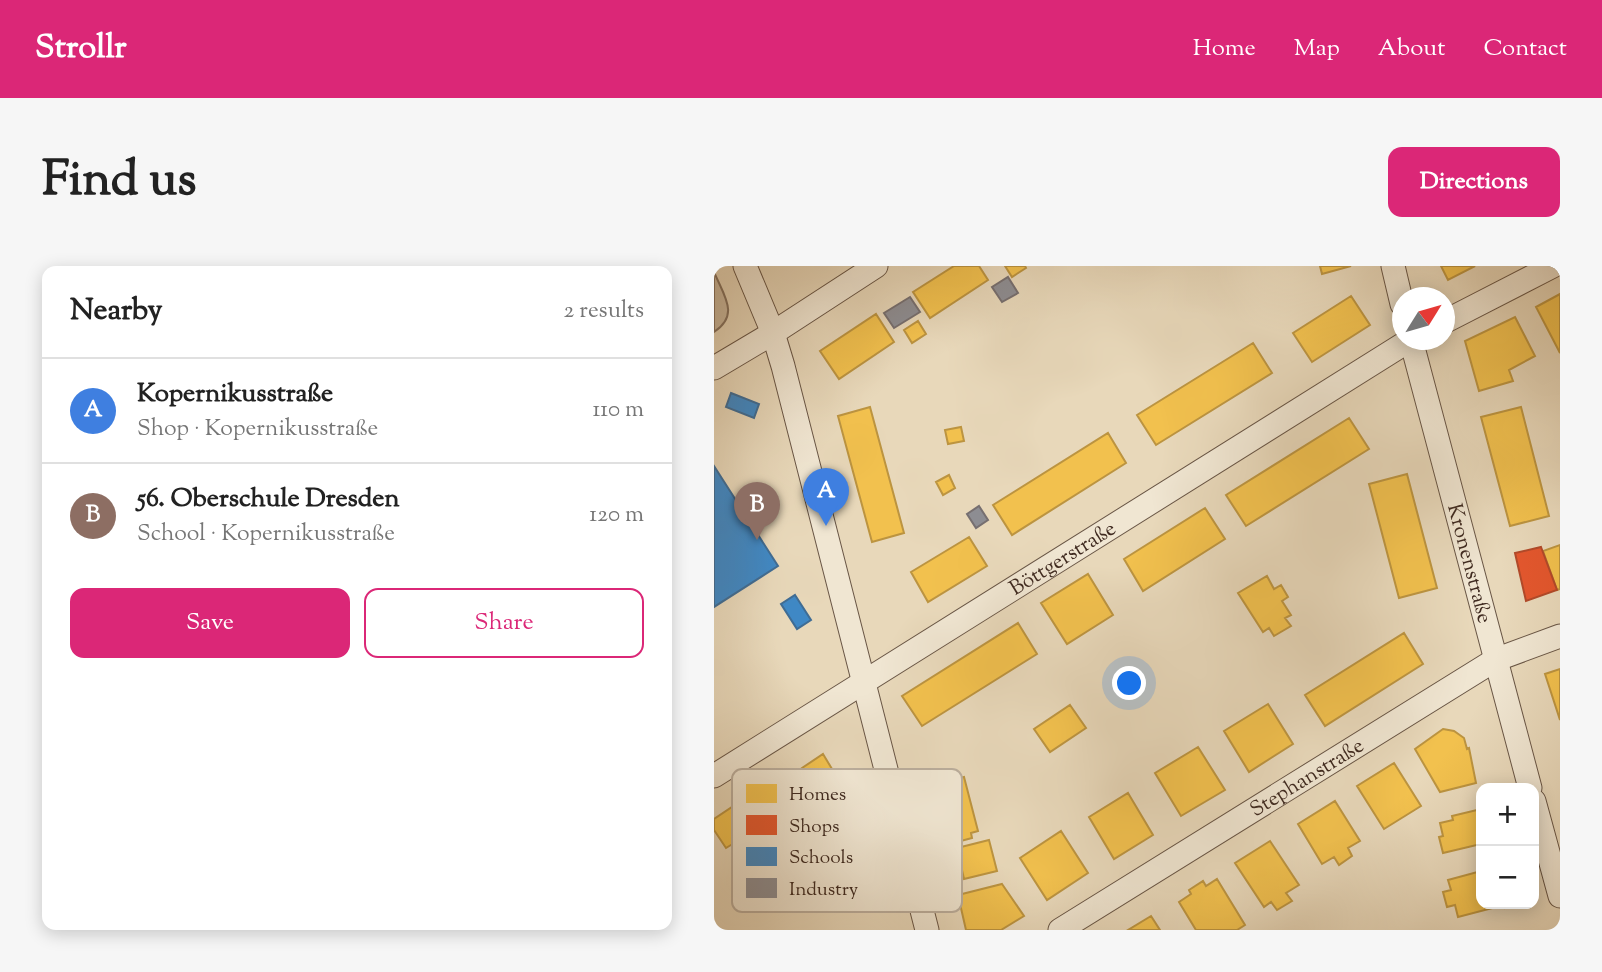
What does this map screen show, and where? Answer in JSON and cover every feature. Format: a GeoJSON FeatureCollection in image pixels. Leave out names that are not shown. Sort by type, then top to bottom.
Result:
{"type":"FeatureCollection","features":[{"type":"Feature","properties":{"kind":"street"},"geometry":{"type":"LineString","coordinates":[[746,266],[773,333],[885,769]]}},
{"type":"Feature","properties":{"kind":"street"},"geometry":{"type":"LineString","coordinates":[[714,368],[876,266]]}},
{"type":"Feature","properties":{"kind":"street"},"geometry":{"type":"LineString","coordinates":[[1394,266],[1398,287]]}},
{"type":"Feature","properties":{"kind":"street"},"geometry":{"type":"LineString","coordinates":[[1455,316],[1553,266]]}},
{"type":"Feature","properties":{"kind":"street","name":"Böttgerstraße"},"geometry":{"type":"LineString","coordinates":[[714,776],[1395,350]]}},
{"type":"Feature","properties":{"kind":"street","name":"Kronenstraße"},"geometry":{"type":"LineString","coordinates":[[1414,350],[1529,783]]}},
{"type":"Feature","properties":{"kind":"street","name":"Stephanstraße"},"geometry":{"type":"LineString","coordinates":[[1060,930],[1495,660],[1560,636]]}},
{"type":"Feature","properties":{"kind":"street"},"geometry":{"type":"LineString","coordinates":[[1539,819],[1560,896]]}},
{"type":"Feature","properties":{"kind":"street"},"geometry":{"type":"LineString","coordinates":[[922,912],[927,930]]}},
{"type":"Feature","properties":{"kind":"shaded area"},"geometry":{"type":"Polygon","coordinates":[[[714,272],[725,297],[728,312],[722,326],[714,332],[714,272]]]}},
{"type":"Feature","properties":{"kind":"building: Homes"},"geometry":{"type":"Polygon","coordinates":[[[954,266],[979,266],[988,280],[930,318],[913,292],[954,266]]]}},
{"type":"Feature","properties":{"kind":"building: Homes"},"geometry":{"type":"Polygon","coordinates":[[[1005,266],[1025,266],[1026,268],[1012,277],[1005,266]]]}},
{"type":"Feature","properties":{"kind":"building: Homes"},"geometry":{"type":"Polygon","coordinates":[[[1320,266],[1351,266],[1322,274],[1320,266]]]}},
{"type":"Feature","properties":{"kind":"building: Homes"},"geometry":{"type":"Polygon","coordinates":[[[1441,266],[1475,266],[1448,280],[1441,266]]]}},
{"type":"Feature","properties":{"kind":"building: Homes"},"geometry":{"type":"Polygon","coordinates":[[[1560,294],[1560,353],[1536,307],[1560,294]]]}},
{"type":"Feature","properties":{"kind":"building: Homes"},"geometry":{"type":"Polygon","coordinates":[[[1351,296],[1370,325],[1312,362],[1293,333],[1351,296]]]}},
{"type":"Feature","properties":{"kind":"building: Homes"},"geometry":{"type":"Polygon","coordinates":[[[876,314],[894,342],[839,379],[820,351],[876,314]]]}},
{"type":"Feature","properties":{"kind":"building: Homes"},"geometry":{"type":"Polygon","coordinates":[[[1515,317],[1535,356],[1509,370],[1513,381],[1479,391],[1465,341],[1515,317]]]}},
{"type":"Feature","properties":{"kind":"building: Homes"},"geometry":{"type":"Polygon","coordinates":[[[918,321],[926,334],[912,343],[904,330],[918,321]]]}},
{"type":"Feature","properties":{"kind":"building: Homes"},"geometry":{"type":"Polygon","coordinates":[[[1253,343],[1272,373],[1156,445],[1137,415],[1253,343]]]}},
{"type":"Feature","properties":{"kind":"building: Homes"},"geometry":{"type":"Polygon","coordinates":[[[870,407],[904,533],[872,542],[838,416],[870,407]]]}},
{"type":"Feature","properties":{"kind":"building: Homes"},"geometry":{"type":"Polygon","coordinates":[[[1521,407],[1549,516],[1510,526],[1481,417],[1521,407]]]}},
{"type":"Feature","properties":{"kind":"building: Homes"},"geometry":{"type":"Polygon","coordinates":[[[1349,418],[1369,449],[1246,526],[1226,495],[1349,418]]]}},
{"type":"Feature","properties":{"kind":"building: Homes"},"geometry":{"type":"Polygon","coordinates":[[[961,427],[964,441],[948,444],[945,430],[961,427]]]}},
{"type":"Feature","properties":{"kind":"building: Homes"},"geometry":{"type":"Polygon","coordinates":[[[1108,433],[1126,463],[1012,535],[993,505],[1108,433]]]}},
{"type":"Feature","properties":{"kind":"building: Homes"},"geometry":{"type":"Polygon","coordinates":[[[1407,474],[1437,588],[1399,598],[1369,484],[1407,474]]]}},
{"type":"Feature","properties":{"kind":"building: Homes"},"geometry":{"type":"Polygon","coordinates":[[[949,475],[955,488],[943,495],[936,482],[949,475]]]}},
{"type":"Feature","properties":{"kind":"building: Homes"},"geometry":{"type":"Polygon","coordinates":[[[1205,508],[1225,539],[1143,591],[1124,559],[1205,508]]]}},
{"type":"Feature","properties":{"kind":"building: Homes"},"geometry":{"type":"Polygon","coordinates":[[[969,537],[987,566],[928,602],[911,572],[969,537]]]}},
{"type":"Feature","properties":{"kind":"building: Homes"},"geometry":{"type":"Polygon","coordinates":[[[1560,545],[1560,589],[1557,590],[1543,551],[1560,545]]]}},
{"type":"Feature","properties":{"kind":"building: Homes"},"geometry":{"type":"Polygon","coordinates":[[[1088,574],[1113,615],[1067,644],[1041,603],[1088,574]]]}},
{"type":"Feature","properties":{"kind":"building: Homes"},"geometry":{"type":"Polygon","coordinates":[[[1267,576],[1274,589],[1281,585],[1288,597],[1282,601],[1291,615],[1285,618],[1291,626],[1274,636],[1269,628],[1263,632],[1238,593],[1267,576]]]}},
{"type":"Feature","properties":{"kind":"building: Homes"},"geometry":{"type":"Polygon","coordinates":[[[1018,623],[1037,654],[922,726],[902,696],[1018,623]]]}},
{"type":"Feature","properties":{"kind":"building: Homes"},"geometry":{"type":"Polygon","coordinates":[[[1404,633],[1423,664],[1325,726],[1305,695],[1404,633]]]}},
{"type":"Feature","properties":{"kind":"building: Homes"},"geometry":{"type":"Polygon","coordinates":[[[1560,669],[1560,720],[1545,674],[1560,669]]]}},
{"type":"Feature","properties":{"kind":"building: Homes"},"geometry":{"type":"Polygon","coordinates":[[[1268,704],[1293,744],[1249,772],[1224,731],[1268,704]]]}},
{"type":"Feature","properties":{"kind":"building: Homes"},"geometry":{"type":"Polygon","coordinates":[[[1070,705],[1086,728],[1050,752],[1034,729],[1070,705]]]}},
{"type":"Feature","properties":{"kind":"building: Homes"},"geometry":{"type":"Polygon","coordinates":[[[1443,729],[1454,731],[1464,738],[1467,749],[1469,748],[1476,783],[1440,792],[1415,749],[1443,729]]]}},
{"type":"Feature","properties":{"kind":"building: Homes"},"geometry":{"type":"Polygon","coordinates":[[[1198,747],[1225,790],[1181,816],[1155,773],[1198,747]]]}},
{"type":"Feature","properties":{"kind":"building: Homes"},"geometry":{"type":"Polygon","coordinates":[[[823,754],[832,769],[803,769],[823,754]]]}},
{"type":"Feature","properties":{"kind":"building: Homes"},"geometry":{"type":"Polygon","coordinates":[[[1394,763],[1421,806],[1384,829],[1357,786],[1394,763]]]}},
{"type":"Feature","properties":{"kind":"building: Homes"},"geometry":{"type":"Polygon","coordinates":[[[964,777],[978,831],[971,833],[972,838],[962,841],[964,777]]]}},
{"type":"Feature","properties":{"kind":"building: Homes"},"geometry":{"type":"Polygon","coordinates":[[[1128,793],[1153,835],[1114,859],[1089,817],[1128,793]]]}},
{"type":"Feature","properties":{"kind":"building: Homes"},"geometry":{"type":"Polygon","coordinates":[[[1335,801],[1360,841],[1348,848],[1352,856],[1339,865],[1334,857],[1322,864],[1298,824],[1335,801]]]}},
{"type":"Feature","properties":{"kind":"building: Homes"},"geometry":{"type":"Polygon","coordinates":[[[732,807],[732,844],[726,848],[714,830],[714,819],[732,807]]]}},
{"type":"Feature","properties":{"kind":"building: Homes"},"geometry":{"type":"Polygon","coordinates":[[[1476,810],[1476,845],[1443,853],[1439,837],[1443,836],[1440,823],[1453,820],[1452,816],[1476,810]]]}},
{"type":"Feature","properties":{"kind":"building: Homes"},"geometry":{"type":"Polygon","coordinates":[[[1061,831],[1088,873],[1047,900],[1020,858],[1061,831]]]}},
{"type":"Feature","properties":{"kind":"building: Homes"},"geometry":{"type":"Polygon","coordinates":[[[989,840],[997,871],[964,879],[962,847],[989,840]]]}},
{"type":"Feature","properties":{"kind":"building: Homes"},"geometry":{"type":"Polygon","coordinates":[[[1270,841],[1299,885],[1286,893],[1292,901],[1277,910],[1271,902],[1264,907],[1235,863],[1270,841]]]}},
{"type":"Feature","properties":{"kind":"building: Homes"},"geometry":{"type":"Polygon","coordinates":[[[1476,872],[1476,909],[1489,909],[1458,917],[1455,905],[1447,907],[1443,892],[1451,890],[1448,880],[1476,872]]]}},
{"type":"Feature","properties":{"kind":"building: Homes"},"geometry":{"type":"Polygon","coordinates":[[[1217,879],[1245,925],[1237,930],[1196,930],[1179,902],[1191,894],[1189,890],[1203,881],[1206,886],[1217,879]]]}},
{"type":"Feature","properties":{"kind":"building: Homes"},"geometry":{"type":"Polygon","coordinates":[[[1002,884],[1024,916],[1001,930],[966,930],[962,912],[962,894],[1002,884]]]}},
{"type":"Feature","properties":{"kind":"building: Homes"},"geometry":{"type":"Polygon","coordinates":[[[1151,916],[1160,930],[1128,930],[1151,916]]]}},
{"type":"Feature","properties":{"kind":"building: Shops"},"geometry":{"type":"Polygon","coordinates":[[[1541,547],[1557,590],[1526,601],[1515,553],[1541,547]]]}},
{"type":"Feature","properties":{"kind":"building: Schools"},"geometry":{"type":"Polygon","coordinates":[[[731,393],[759,404],[754,418],[726,407],[731,393]]]}},
{"type":"Feature","properties":{"kind":"building: Schools"},"geometry":{"type":"Polygon","coordinates":[[[714,466],[778,566],[714,607],[714,466]]]}},
{"type":"Feature","properties":{"kind":"building: Schools"},"geometry":{"type":"Polygon","coordinates":[[[795,595],[811,620],[797,629],[781,604],[795,595]]]}},
{"type":"Feature","properties":{"kind":"building: Industry"},"geometry":{"type":"Polygon","coordinates":[[[1008,277],[1018,293],[1002,302],[992,287],[1008,277]]]}},
{"type":"Feature","properties":{"kind":"building: Industry"},"geometry":{"type":"Polygon","coordinates":[[[910,297],[920,312],[894,328],[884,313],[910,297]]]}},
{"type":"Feature","properties":{"kind":"building: Industry"},"geometry":{"type":"Polygon","coordinates":[[[979,506],[988,520],[976,528],[967,514],[979,506]]]}},
{"type":"Feature","properties":{"kind":"place","name":"Kopernikusstraße"},"geometry":{"type":"Point","coordinates":[826,526]}},
{"type":"Feature","properties":{"kind":"place","name":"56. Oberschule Dresden"},"geometry":{"type":"Point","coordinates":[757,540]}}]}
